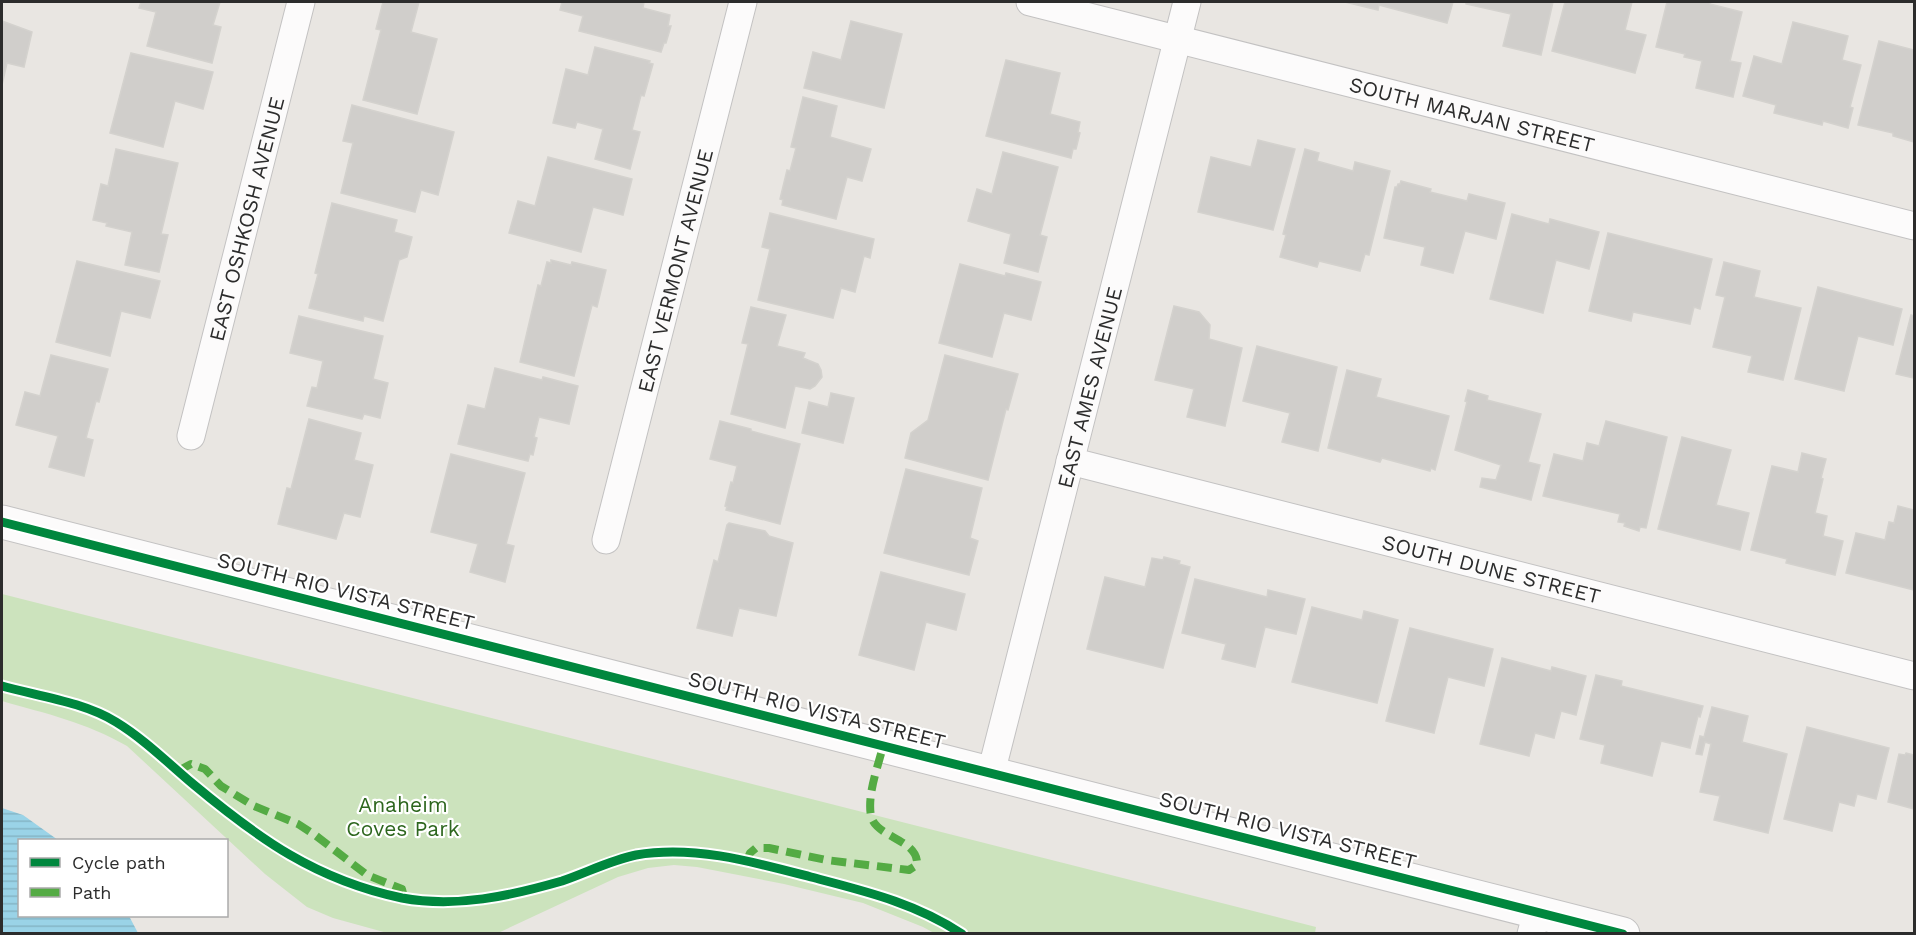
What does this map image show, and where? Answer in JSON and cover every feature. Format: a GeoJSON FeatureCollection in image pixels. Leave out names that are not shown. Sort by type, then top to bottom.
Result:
{"type":"FeatureCollection","features":[{"type":"Feature","properties":{"kind":"street","name":"EAST OSHKOSH AVENUE"},"geometry":{"type":"LineString","coordinates":[[191,436],[301,2]]}},
{"type":"Feature","properties":{"kind":"street","name":"EAST VERMONT AVENUE"},"geometry":{"type":"LineString","coordinates":[[606,540],[743,2]]}},
{"type":"Feature","properties":{"kind":"street","name":"SOUTH MARJAN STREET"},"geometry":{"type":"LineString","coordinates":[[1030,2],[1914,226]]}},
{"type":"Feature","properties":{"kind":"street","name":"EAST AMES AVENUE"},"geometry":{"type":"LineString","coordinates":[[991,773],[1187,2]]}},
{"type":"Feature","properties":{"kind":"street","name":"SOUTH DUNE STREET"},"geometry":{"type":"LineString","coordinates":[[1070,461],[1914,676]]}},
{"type":"Feature","properties":{"kind":"street","name":"SOUTH RIO VISTA STREET"},"geometry":{"type":"LineString","coordinates":[[2,522],[991,773],[1534,922],[1623,933]]}},
{"type":"Feature","properties":{"kind":"green space","name":"Anaheim Coves Park"},"geometry":{"type":"Polygon","coordinates":[[[2,594],[1316,927],[1315,933],[934,933],[863,903],[784,884],[697,867],[674,865],[648,868],[618,877],[498,933],[391,934],[333,918],[307,907],[265,874],[127,746],[81,725],[2,701],[2,594]]]}},
{"type":"Feature","properties":{"kind":"water"},"geometry":{"type":"Polygon","coordinates":[[[2,808],[23,815],[57,839],[18,839],[18,917],[130,917],[138,933],[2,933],[2,808]]]}},
{"type":"Feature","properties":{"kind":"building"},"geometry":{"type":"Polygon","coordinates":[[[141,2],[220,2],[213,25],[221,27],[212,63],[147,46],[156,12],[139,8],[141,2]]]}},
{"type":"Feature","properties":{"kind":"building"},"geometry":{"type":"Polygon","coordinates":[[[383,2],[419,2],[411,32],[437,39],[417,114],[363,100],[381,30],[376,29],[383,2]]]}},
{"type":"Feature","properties":{"kind":"building"},"geometry":{"type":"Polygon","coordinates":[[[562,2],[644,2],[643,8],[670,15],[668,26],[671,26],[666,43],[661,52],[579,31],[583,16],[560,10],[562,2]]]}},
{"type":"Feature","properties":{"kind":"building"},"geometry":{"type":"Polygon","coordinates":[[[1345,2],[1453,2],[1447,23],[1379,5],[1378,10],[1345,2]]]}},
{"type":"Feature","properties":{"kind":"building"},"geometry":{"type":"Polygon","coordinates":[[[1466,2],[1553,2],[1541,55],[1503,46],[1511,14],[1466,4],[1466,2]]]}},
{"type":"Feature","properties":{"kind":"building"},"geometry":{"type":"Polygon","coordinates":[[[1565,2],[1632,2],[1625,30],[1646,35],[1635,73],[1552,51],[1565,2]]]}},
{"type":"Feature","properties":{"kind":"building"},"geometry":{"type":"Polygon","coordinates":[[[1667,2],[1710,2],[1710,4],[1742,12],[1730,61],[1741,63],[1733,97],[1696,88],[1702,61],[1656,47],[1667,2]]]}},
{"type":"Feature","properties":{"kind":"building"},"geometry":{"type":"Polygon","coordinates":[[[2,21],[32,32],[24,67],[7,63],[2,85],[2,21]]]}},
{"type":"Feature","properties":{"kind":"building"},"geometry":{"type":"Polygon","coordinates":[[[851,21],[902,34],[884,108],[804,88],[813,52],[841,60],[851,21]]]}},
{"type":"Feature","properties":{"kind":"building"},"geometry":{"type":"Polygon","coordinates":[[[1793,22],[1848,36],[1842,60],[1861,65],[1850,107],[1853,108],[1848,128],[1823,121],[1822,125],[1774,113],[1776,105],[1743,96],[1754,56],[1782,64],[1793,22]]]}},
{"type":"Feature","properties":{"kind":"building"},"geometry":{"type":"Polygon","coordinates":[[[1879,41],[1914,50],[1914,142],[1893,136],[1893,133],[1858,125],[1879,41]]]}},
{"type":"Feature","properties":{"kind":"building"},"geometry":{"type":"Polygon","coordinates":[[[595,47],[650,61],[649,63],[653,64],[644,96],[641,95],[632,130],[640,132],[630,169],[595,159],[603,129],[577,122],[575,128],[553,123],[566,69],[588,75],[595,47]]]}},
{"type":"Feature","properties":{"kind":"building"},"geometry":{"type":"Polygon","coordinates":[[[131,53],[213,72],[203,109],[175,101],[163,147],[110,133],[131,53]]]}},
{"type":"Feature","properties":{"kind":"building"},"geometry":{"type":"Polygon","coordinates":[[[1006,60],[1060,73],[1050,114],[1080,122],[1076,149],[1073,149],[1071,158],[986,136],[1006,60]]]}},
{"type":"Feature","properties":{"kind":"building"},"geometry":{"type":"Polygon","coordinates":[[[803,97],[837,106],[830,137],[871,149],[862,181],[847,177],[836,219],[782,205],[783,200],[780,199],[787,170],[790,171],[796,148],[791,147],[803,97]]]}},
{"type":"Feature","properties":{"kind":"building"},"geometry":{"type":"Polygon","coordinates":[[[352,105],[454,132],[438,195],[421,190],[415,212],[341,193],[353,143],[343,141],[352,105]]]}},
{"type":"Feature","properties":{"kind":"building"},"geometry":{"type":"Polygon","coordinates":[[[1258,140],[1295,149],[1273,230],[1198,212],[1211,157],[1251,167],[1258,140]]]}},
{"type":"Feature","properties":{"kind":"building"},"geometry":{"type":"Polygon","coordinates":[[[116,149],[178,163],[161,234],[168,235],[159,272],[125,265],[132,232],[106,226],[107,223],[93,220],[101,184],[108,186],[116,149]]]}},
{"type":"Feature","properties":{"kind":"building"},"geometry":{"type":"Polygon","coordinates":[[[1305,149],[1319,153],[1317,161],[1353,171],[1355,162],[1390,171],[1369,255],[1365,254],[1360,271],[1319,261],[1317,267],[1280,257],[1286,235],[1283,234],[1305,149]]]}},
{"type":"Feature","properties":{"kind":"building"},"geometry":{"type":"Polygon","coordinates":[[[1003,152],[1058,167],[1040,235],[1047,237],[1038,272],[1004,263],[1011,234],[968,221],[977,189],[992,194],[1003,152]]]}},
{"type":"Feature","properties":{"kind":"building"},"geometry":{"type":"Polygon","coordinates":[[[548,157],[632,179],[623,215],[593,207],[581,252],[509,233],[518,201],[535,206],[548,157]]]}},
{"type":"Feature","properties":{"kind":"building"},"geometry":{"type":"Polygon","coordinates":[[[1401,181],[1431,189],[1430,192],[1467,201],[1469,194],[1505,203],[1496,239],[1465,231],[1453,273],[1421,265],[1425,247],[1384,238],[1395,187],[1401,181]]]}},
{"type":"Feature","properties":{"kind":"building"},"geometry":{"type":"Polygon","coordinates":[[[332,203],[397,220],[394,232],[412,237],[407,257],[399,260],[383,321],[364,316],[363,321],[309,308],[332,203]]]}},
{"type":"Feature","properties":{"kind":"building"},"geometry":{"type":"Polygon","coordinates":[[[770,213],[874,239],[870,258],[864,256],[855,292],[841,288],[833,318],[758,300],[770,249],[762,247],[770,213]]]}},
{"type":"Feature","properties":{"kind":"building"},"geometry":{"type":"Polygon","coordinates":[[[1512,214],[1549,224],[1550,219],[1599,232],[1589,269],[1556,260],[1543,313],[1490,299],[1512,214]]]}},
{"type":"Feature","properties":{"kind":"building"},"geometry":{"type":"Polygon","coordinates":[[[1608,233],[1712,259],[1700,309],[1694,307],[1690,324],[1633,312],[1631,321],[1589,311],[1608,233]]]}},
{"type":"Feature","properties":{"kind":"building"},"geometry":{"type":"Polygon","coordinates":[[[551,260],[606,270],[597,307],[592,305],[574,376],[520,362],[538,285],[541,286],[547,262],[551,263],[551,260]]]}},
{"type":"Feature","properties":{"kind":"building"},"geometry":{"type":"Polygon","coordinates":[[[77,261],[160,281],[150,318],[121,311],[110,356],[56,342],[77,261]]]}},
{"type":"Feature","properties":{"kind":"building"},"geometry":{"type":"Polygon","coordinates":[[[1724,262],[1760,271],[1754,297],[1801,308],[1783,380],[1748,372],[1752,356],[1713,347],[1725,297],[1716,295],[1724,262]]]}},
{"type":"Feature","properties":{"kind":"building"},"geometry":{"type":"Polygon","coordinates":[[[960,264],[1005,276],[1006,273],[1041,282],[1031,320],[1004,313],[992,357],[939,343],[960,264]]]}},
{"type":"Feature","properties":{"kind":"building"},"geometry":{"type":"Polygon","coordinates":[[[1818,287],[1902,309],[1893,345],[1858,336],[1844,391],[1795,379],[1818,287]]]}},
{"type":"Feature","properties":{"kind":"building"},"geometry":{"type":"Polygon","coordinates":[[[1174,306],[1199,312],[1210,325],[1209,339],[1242,348],[1225,426],[1187,417],[1194,389],[1155,380],[1174,306]]]}},
{"type":"Feature","properties":{"kind":"building"},"geometry":{"type":"Polygon","coordinates":[[[751,307],[786,315],[777,346],[805,353],[803,358],[818,364],[821,370],[822,377],[815,386],[810,389],[795,386],[785,428],[731,414],[748,344],[742,343],[751,307]]]}},
{"type":"Feature","properties":{"kind":"building"},"geometry":{"type":"Polygon","coordinates":[[[1911,315],[1914,316],[1914,378],[1896,374],[1911,315]]]}},
{"type":"Feature","properties":{"kind":"building"},"geometry":{"type":"Polygon","coordinates":[[[299,316],[383,336],[373,379],[388,383],[380,418],[364,414],[362,419],[307,406],[312,387],[317,388],[323,361],[290,353],[299,316]]]}},
{"type":"Feature","properties":{"kind":"building"},"geometry":{"type":"Polygon","coordinates":[[[1257,346],[1337,367],[1318,451],[1282,442],[1290,413],[1243,401],[1257,346]]]}},
{"type":"Feature","properties":{"kind":"building"},"geometry":{"type":"Polygon","coordinates":[[[51,355],[108,369],[86,438],[93,440],[84,476],[49,467],[58,436],[16,425],[25,392],[40,396],[51,355]]]}},
{"type":"Feature","properties":{"kind":"building"},"geometry":{"type":"Polygon","coordinates":[[[945,355],[1018,374],[1008,410],[1006,409],[988,480],[905,458],[911,433],[928,420],[945,355]]]}},
{"type":"Feature","properties":{"kind":"building"},"geometry":{"type":"Polygon","coordinates":[[[495,368],[578,386],[569,424],[539,417],[534,437],[537,438],[533,455],[530,454],[528,461],[458,444],[468,405],[485,409],[495,368]]]}},
{"type":"Feature","properties":{"kind":"building"},"geometry":{"type":"Polygon","coordinates":[[[1347,370],[1381,379],[1376,397],[1449,416],[1435,470],[1431,468],[1430,471],[1382,458],[1380,462],[1328,448],[1347,370]]]}},
{"type":"Feature","properties":{"kind":"building"},"geometry":{"type":"Polygon","coordinates":[[[1468,390],[1488,396],[1487,400],[1541,414],[1528,462],[1540,465],[1531,500],[1480,487],[1482,478],[1496,480],[1501,465],[1455,450],[1468,390]]]}},
{"type":"Feature","properties":{"kind":"building"},"geometry":{"type":"Polygon","coordinates":[[[831,393],[854,398],[843,443],[802,433],[809,402],[828,407],[831,393]]]}},
{"type":"Feature","properties":{"kind":"building"},"geometry":{"type":"Polygon","coordinates":[[[309,419],[361,433],[354,460],[373,465],[360,517],[344,513],[336,539],[278,524],[287,488],[291,489],[309,419]]]}},
{"type":"Feature","properties":{"kind":"building"},"geometry":{"type":"Polygon","coordinates":[[[720,421],[800,444],[780,524],[726,510],[731,482],[733,483],[737,466],[710,459],[720,421]]]}},
{"type":"Feature","properties":{"kind":"building"},"geometry":{"type":"Polygon","coordinates":[[[1606,421],[1667,437],[1646,528],[1640,527],[1639,531],[1624,526],[1625,523],[1618,522],[1620,514],[1543,496],[1554,454],[1583,461],[1587,443],[1599,446],[1606,421]]]}},
{"type":"Feature","properties":{"kind":"building"},"geometry":{"type":"Polygon","coordinates":[[[1682,437],[1731,450],[1716,505],[1749,513],[1740,550],[1658,529],[1682,437]]]}},
{"type":"Feature","properties":{"kind":"building"},"geometry":{"type":"Polygon","coordinates":[[[1802,453],[1826,459],[1815,513],[1827,516],[1823,536],[1843,541],[1835,575],[1786,563],[1787,559],[1751,550],[1772,466],[1798,472],[1802,453]]]}},
{"type":"Feature","properties":{"kind":"building"},"geometry":{"type":"Polygon","coordinates":[[[451,454],[525,473],[506,544],[514,546],[505,582],[470,572],[478,544],[431,532],[451,454]]]}},
{"type":"Feature","properties":{"kind":"building"},"geometry":{"type":"Polygon","coordinates":[[[906,469],[982,488],[970,538],[978,541],[969,575],[884,553],[906,469]]]}},
{"type":"Feature","properties":{"kind":"building"},"geometry":{"type":"Polygon","coordinates":[[[1898,506],[1914,510],[1914,590],[1846,573],[1856,533],[1885,540],[1889,522],[1894,523],[1898,506]]]}},
{"type":"Feature","properties":{"kind":"building"},"geometry":{"type":"Polygon","coordinates":[[[729,523],[765,531],[769,536],[793,543],[776,616],[739,608],[732,636],[697,628],[714,560],[718,562],[729,523]]]}},
{"type":"Feature","properties":{"kind":"building"},"geometry":{"type":"Polygon","coordinates":[[[1164,557],[1180,561],[1179,564],[1190,567],[1163,668],[1087,649],[1105,577],[1145,587],[1152,558],[1163,560],[1164,557]]]}},
{"type":"Feature","properties":{"kind":"building"},"geometry":{"type":"Polygon","coordinates":[[[881,572],[965,594],[956,630],[926,622],[914,670],[859,655],[881,572]]]}},
{"type":"Feature","properties":{"kind":"building"},"geometry":{"type":"Polygon","coordinates":[[[1195,579],[1267,597],[1268,590],[1305,599],[1296,634],[1265,627],[1255,667],[1222,659],[1226,644],[1182,633],[1195,579]]]}},
{"type":"Feature","properties":{"kind":"building"},"geometry":{"type":"Polygon","coordinates":[[[1312,607],[1362,620],[1364,611],[1398,620],[1377,703],[1292,682],[1312,607]]]}},
{"type":"Feature","properties":{"kind":"building"},"geometry":{"type":"Polygon","coordinates":[[[1410,628],[1493,649],[1484,686],[1448,677],[1434,733],[1386,721],[1410,628]]]}},
{"type":"Feature","properties":{"kind":"building"},"geometry":{"type":"Polygon","coordinates":[[[1502,658],[1551,671],[1552,667],[1586,676],[1576,715],[1561,711],[1554,738],[1535,733],[1529,756],[1480,744],[1502,658]]]}},
{"type":"Feature","properties":{"kind":"building"},"geometry":{"type":"Polygon","coordinates":[[[1596,675],[1622,681],[1621,686],[1703,706],[1700,717],[1698,716],[1690,748],[1661,741],[1652,776],[1601,763],[1605,745],[1580,739],[1596,675]]]}},
{"type":"Feature","properties":{"kind":"building"},"geometry":{"type":"Polygon","coordinates":[[[1712,707],[1748,716],[1742,742],[1787,754],[1768,833],[1714,820],[1720,796],[1700,792],[1711,744],[1705,742],[1702,755],[1696,754],[1700,736],[1704,737],[1712,707]]]}},
{"type":"Feature","properties":{"kind":"building"},"geometry":{"type":"Polygon","coordinates":[[[1807,727],[1889,748],[1876,799],[1857,794],[1854,806],[1839,802],[1832,831],[1784,819],[1807,727]]]}},
{"type":"Feature","properties":{"kind":"building"},"geometry":{"type":"Polygon","coordinates":[[[1906,753],[1914,755],[1914,809],[1888,802],[1899,754],[1905,755],[1906,753]]]}},
{"type":"Feature","properties":{"kind":"marked path"},"geometry":{"type":"LineString","coordinates":[[747,860],[756,848],[769,848],[826,860],[909,870],[917,865],[916,856],[911,849],[881,829],[874,823],[871,816],[872,790],[883,746]]}},
{"type":"Feature","properties":{"kind":"marked path"},"geometry":{"type":"LineString","coordinates":[[178,771],[191,764],[205,769],[221,786],[254,806],[298,824],[367,875],[402,889],[404,898]]}},
{"type":"Feature","properties":{"kind":"cycle path"},"geometry":{"type":"LineString","coordinates":[[2,522],[1623,934]]}},
{"type":"Feature","properties":{"kind":"cycle path"},"geometry":{"type":"LineString","coordinates":[[2,686],[75,704],[116,722],[146,744],[217,804],[265,839],[315,869],[371,890],[422,901],[483,899],[562,881],[627,857],[658,852],[680,852],[724,857],[768,866],[870,893],[926,914],[962,934]]}}]}
